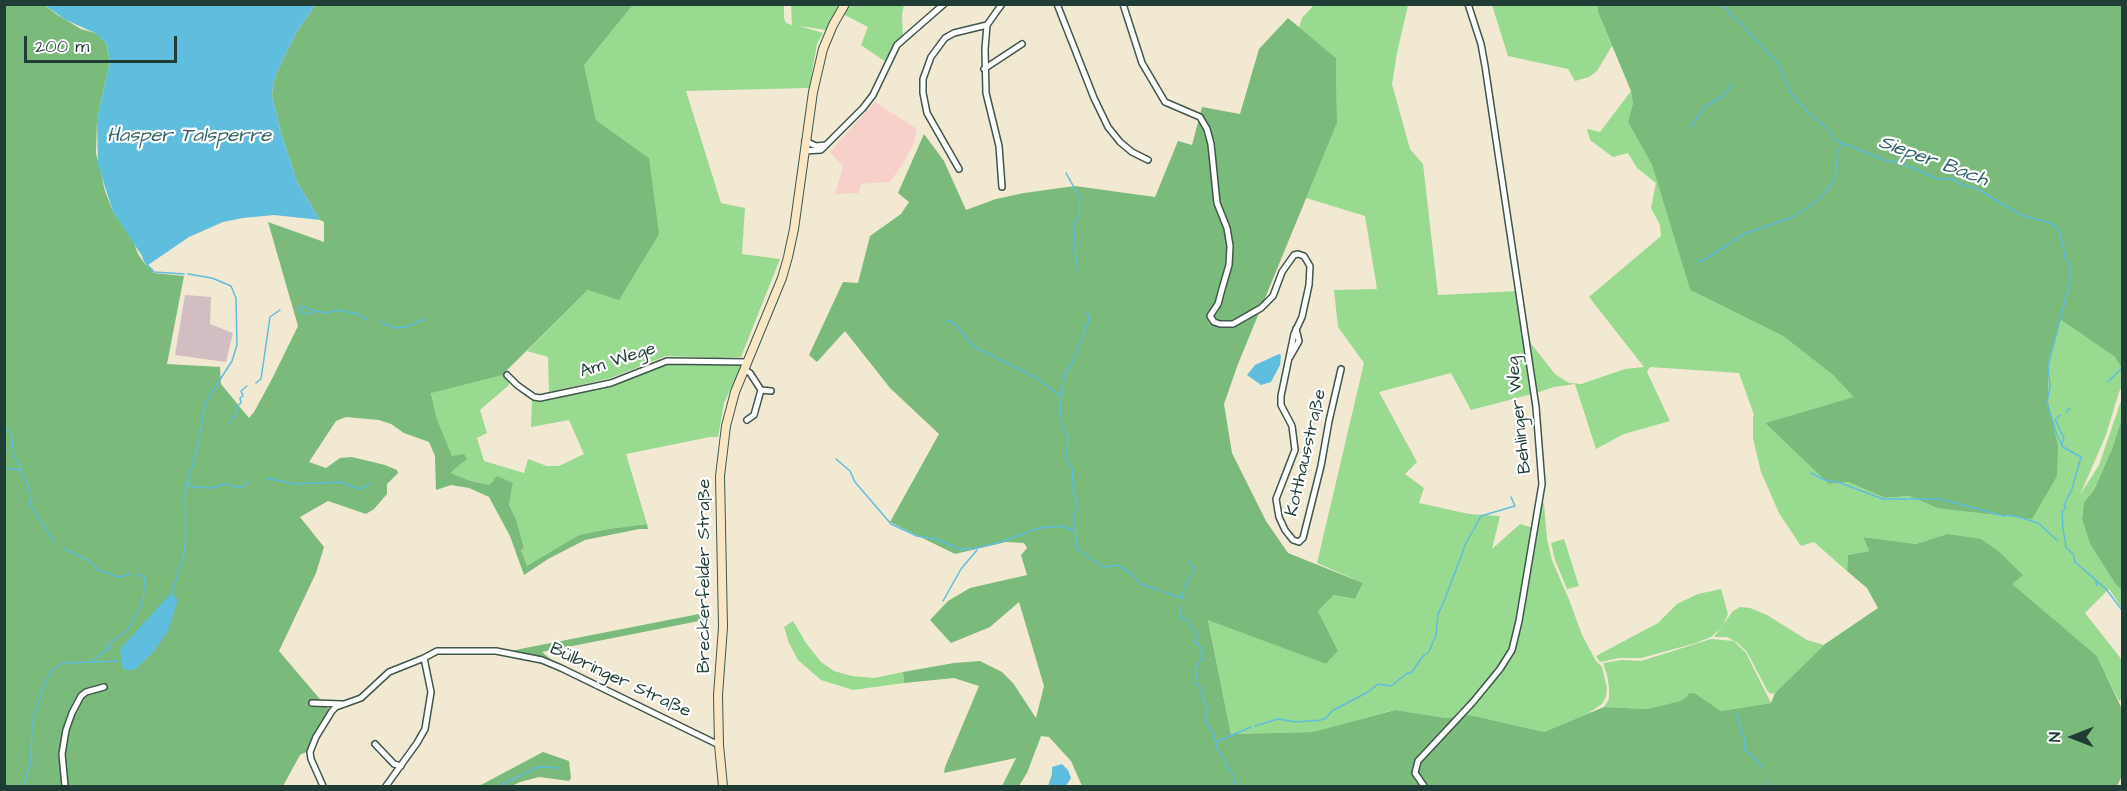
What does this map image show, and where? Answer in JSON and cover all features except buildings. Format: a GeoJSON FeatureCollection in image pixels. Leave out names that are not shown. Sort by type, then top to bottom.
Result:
{"type":"FeatureCollection","features":[{"type":"Feature","properties":{"kind":"main road","name":"Breckerfelder Straße"},"geometry":{"type":"LineString","coordinates":[[723,786],[718,695],[723,627],[720,476],[729,413],[745,366],[782,278],[788,257],[794,229],[808,111],[819,64],[830,33],[845,4]]}},
{"type":"Feature","properties":{"kind":"street"},"geometry":{"type":"LineString","coordinates":[[804,152],[818,151],[864,108],[873,96],[899,44],[944,4]]}},
{"type":"Feature","properties":{"kind":"street"},"geometry":{"type":"LineString","coordinates":[[1002,4],[987,25],[984,69],[988,104],[999,146],[1002,187]]}},
{"type":"Feature","properties":{"kind":"street"},"geometry":{"type":"LineString","coordinates":[[1057,4],[1094,98],[1108,127],[1132,152],[1148,160]]}},
{"type":"Feature","properties":{"kind":"street","name":"Kotthausstraße"},"geometry":{"type":"LineString","coordinates":[[1123,4],[1142,63],[1165,102],[1200,117],[1208,129],[1217,203],[1227,228],[1230,246],[1228,265],[1218,304],[1210,316],[1214,322],[1233,324],[1261,308],[1273,296],[1282,272],[1294,255],[1298,254],[1308,260],[1310,266],[1302,317],[1296,329],[1299,341],[1289,358],[1281,396],[1281,405],[1292,426],[1295,450],[1276,499],[1276,508],[1285,530],[1293,540],[1299,542],[1303,538],[1321,466],[1341,369]]}},
{"type":"Feature","properties":{"kind":"street","name":"Behlinger Weg"},"geometry":{"type":"LineString","coordinates":[[1424,786],[1415,773],[1418,760],[1473,702],[1500,669],[1512,650],[1542,483],[1536,407],[1492,112],[1481,44],[1468,4]]}},
{"type":"Feature","properties":{"kind":"street"},"geometry":{"type":"LineString","coordinates":[[959,169],[927,113],[923,79],[931,57],[945,38],[954,33],[987,25]]}},
{"type":"Feature","properties":{"kind":"street"},"geometry":{"type":"LineString","coordinates":[[984,69],[1022,44]]}},
{"type":"Feature","properties":{"kind":"street"},"geometry":{"type":"LineString","coordinates":[[805,141],[816,146],[827,144]]}},
{"type":"Feature","properties":{"kind":"street","name":"Am Wege"},"geometry":{"type":"LineString","coordinates":[[507,375],[534,397],[540,398],[611,383],[667,361],[745,366]]}},
{"type":"Feature","properties":{"kind":"street"},"geometry":{"type":"LineString","coordinates":[[745,366],[761,390],[754,415],[747,420]]}},
{"type":"Feature","properties":{"kind":"street"},"geometry":{"type":"LineString","coordinates":[[761,390],[771,391]]}},
{"type":"Feature","properties":{"kind":"street","name":"Bülbringer Straße"},"geometry":{"type":"LineString","coordinates":[[323,786],[310,752],[320,729],[336,707],[356,701],[388,672],[437,651],[496,651],[542,660],[719,745]]}},
{"type":"Feature","properties":{"kind":"street"},"geometry":{"type":"LineString","coordinates":[[386,786],[425,729],[431,692],[424,658]]}},
{"type":"Feature","properties":{"kind":"street"},"geometry":{"type":"LineString","coordinates":[[65,786],[63,754],[66,730],[72,713],[81,696],[86,692],[104,687]]}},
{"type":"Feature","properties":{"kind":"street","name":"Bülbringer Straße"},"geometry":{"type":"LineString","coordinates":[[312,703],[343,704]]}},
{"type":"Feature","properties":{"kind":"street"},"geometry":{"type":"LineString","coordinates":[[375,744],[394,764],[401,766]]}},
{"type":"Feature","properties":{"kind":"shaded area"},"geometry":{"type":"Polygon","coordinates":[[[875,102],[917,129],[913,145],[890,182],[861,184],[859,193],[835,194],[843,166],[830,152],[875,102]]]}},
{"type":"Feature","properties":{"kind":"shaded area"},"geometry":{"type":"Polygon","coordinates":[[[185,295],[211,297],[210,324],[233,333],[226,362],[175,355],[185,295]]]}},
{"type":"Feature","properties":{"kind":"green space"},"geometry":{"type":"Polygon","coordinates":[[[5,5],[44,5],[81,29],[95,33],[106,43],[110,61],[97,119],[96,153],[105,191],[113,212],[145,264],[153,269],[153,273],[184,276],[167,364],[220,367],[221,384],[249,418],[272,379],[298,326],[268,222],[324,242],[324,222],[320,220],[297,182],[272,96],[277,72],[296,33],[315,5],[633,5],[584,65],[596,120],[649,158],[659,234],[619,300],[588,290],[502,375],[431,393],[437,419],[452,456],[464,454],[467,459],[451,473],[489,485],[497,476],[513,483],[509,505],[516,519],[524,548],[521,550],[527,566],[579,535],[647,524],[648,529],[585,540],[548,559],[524,575],[510,536],[489,497],[469,488],[451,485],[436,490],[435,456],[429,442],[404,433],[391,424],[379,420],[346,417],[336,421],[309,462],[326,468],[340,458],[352,457],[385,465],[397,470],[398,473],[387,484],[387,494],[374,509],[366,514],[328,501],[300,517],[324,547],[316,573],[279,651],[330,711],[308,751],[300,755],[283,786],[5,786],[5,5]]]}},
{"type":"Feature","properties":{"kind":"green space"},"geometry":{"type":"Polygon","coordinates":[[[633,5],[784,5],[786,23],[792,25],[791,5],[842,5],[826,30],[799,26],[823,33],[817,44],[809,88],[686,91],[721,203],[745,208],[742,254],[780,259],[741,357],[666,356],[611,378],[549,392],[548,357],[527,351],[588,290],[649,158],[596,120],[584,65],[633,5]]]}},
{"type":"Feature","properties":{"kind":"green space"},"geometry":{"type":"Polygon","coordinates":[[[848,5],[904,5],[903,36],[886,62],[861,45],[868,27],[843,14],[848,5]]]}},
{"type":"Feature","properties":{"kind":"green space"},"geometry":{"type":"Polygon","coordinates":[[[1314,5],[1408,5],[1392,84],[1410,149],[1423,164],[1438,295],[1518,291],[1532,394],[1471,410],[1451,373],[1379,392],[1417,462],[1405,474],[1424,488],[1419,503],[1469,514],[1500,516],[1492,549],[1520,524],[1533,528],[1510,650],[1499,668],[1457,717],[1446,718],[1394,710],[1314,732],[1231,734],[1208,619],[1326,664],[1338,651],[1318,611],[1334,595],[1355,599],[1363,583],[1317,563],[1364,363],[1338,327],[1334,290],[1377,289],[1365,216],[1306,198],[1337,123],[1336,58],[1299,28],[1302,18],[1314,5]]]}},
{"type":"Feature","properties":{"kind":"green space"},"geometry":{"type":"Polygon","coordinates":[[[1492,5],[1597,5],[1612,46],[1597,71],[1589,77],[1575,81],[1568,69],[1508,56],[1492,5]]]}},
{"type":"Feature","properties":{"kind":"green space"},"geometry":{"type":"Polygon","coordinates":[[[1597,5],[2122,5],[2122,369],[2115,357],[2061,320],[2049,359],[2048,400],[2058,445],[2057,476],[2032,519],[1937,508],[1909,496],[1885,498],[1848,482],[1829,484],[1765,423],[1854,397],[1833,375],[1783,336],[1690,290],[1652,165],[1628,122],[1633,103],[1631,91],[1597,5]]]}},
{"type":"Feature","properties":{"kind":"green space"},"geometry":{"type":"Polygon","coordinates":[[[1288,18],[1336,58],[1337,123],[1238,364],[1224,404],[1232,453],[1266,521],[1288,553],[1363,583],[1355,599],[1334,595],[1318,611],[1338,651],[1326,664],[1208,620],[1231,734],[1313,732],[1395,710],[1446,718],[1470,715],[1544,732],[1604,707],[1647,709],[1680,701],[1688,694],[1694,693],[1721,711],[1771,703],[1775,693],[1825,644],[1878,608],[1867,588],[1847,571],[1848,555],[1869,551],[1863,537],[1916,544],[1947,534],[1981,539],[1997,550],[2023,575],[2012,584],[2097,656],[2122,709],[2122,764],[2121,778],[2117,786],[1082,786],[1071,761],[1049,737],[1041,736],[1027,773],[1019,786],[1002,786],[1016,758],[944,773],[979,686],[954,678],[904,683],[903,672],[980,661],[1002,672],[1013,683],[1036,718],[1044,686],[1019,602],[990,627],[951,643],[930,620],[948,601],[970,588],[1027,575],[1021,555],[1027,548],[1024,543],[1006,542],[955,554],[890,522],[939,434],[890,388],[845,331],[817,362],[809,355],[843,282],[858,283],[870,236],[901,214],[909,202],[898,193],[924,134],[944,161],[966,210],[996,199],[1075,186],[1155,197],[1178,141],[1192,145],[1202,107],[1240,114],[1259,49],[1288,18]]]}},
{"type":"Feature","properties":{"kind":"green space"},"geometry":{"type":"Polygon","coordinates":[[[1631,91],[1633,103],[1628,122],[1652,165],[1690,290],[1783,336],[1833,375],[1855,397],[1765,423],[1816,471],[1828,472],[1825,480],[1829,484],[1848,482],[1885,498],[1909,496],[1937,508],[2058,445],[2048,400],[2049,359],[2061,320],[2115,357],[2122,369],[2122,387],[2106,435],[2080,495],[2099,465],[2122,398],[2122,418],[2112,449],[2094,490],[2084,502],[2082,519],[2090,544],[2116,585],[2122,590],[2122,608],[2109,589],[2085,613],[2122,660],[2122,698],[2119,701],[2097,656],[2011,584],[2022,575],[1947,534],[1916,544],[1863,537],[1869,551],[1848,555],[1847,571],[1814,542],[1801,546],[1779,513],[1761,472],[1753,438],[1753,415],[1756,417],[1739,373],[1650,367],[1647,372],[1670,421],[1624,434],[1596,449],[1575,384],[1536,393],[1529,341],[1555,374],[1569,383],[1581,384],[1625,369],[1644,367],[1589,297],[1661,236],[1660,225],[1651,208],[1656,183],[1637,168],[1628,153],[1613,157],[1590,140],[1587,129],[1600,132],[1631,91]]]}},
{"type":"Feature","properties":{"kind":"green space"},"geometry":{"type":"Polygon","coordinates":[[[687,361],[742,365],[724,403],[718,437],[626,454],[647,524],[579,535],[527,567],[521,550],[524,548],[516,519],[509,505],[513,483],[493,480],[489,485],[451,473],[452,457],[437,419],[431,392],[504,373],[509,377],[509,385],[480,410],[487,433],[477,438],[484,461],[524,473],[528,459],[547,466],[559,466],[584,454],[569,420],[531,427],[532,400],[549,399],[610,387],[667,363],[687,361]]]}},
{"type":"Feature","properties":{"kind":"green space"},"geometry":{"type":"Polygon","coordinates":[[[2122,418],[2122,590],[2116,585],[2090,544],[2082,519],[2084,502],[2094,490],[2112,449],[2122,418]]]}},
{"type":"Feature","properties":{"kind":"green space"},"geometry":{"type":"Polygon","coordinates":[[[1541,500],[1544,504],[1547,539],[1552,560],[1582,635],[1596,661],[1602,667],[1607,688],[1602,704],[1587,714],[1544,732],[1470,715],[1461,717],[1499,676],[1516,646],[1541,500]]]}},
{"type":"Feature","properties":{"kind":"green space"},"geometry":{"type":"Polygon","coordinates":[[[1564,539],[1579,586],[1567,589],[1555,560],[1551,543],[1564,539]]]}},
{"type":"Feature","properties":{"kind":"green space"},"geometry":{"type":"Polygon","coordinates":[[[1721,589],[1728,614],[1722,627],[1711,637],[1641,658],[1619,658],[1600,662],[1596,656],[1658,623],[1677,604],[1698,594],[1721,589]]]}},
{"type":"Feature","properties":{"kind":"green space"},"geometry":{"type":"Polygon","coordinates":[[[1740,607],[1750,608],[1767,615],[1807,640],[1824,645],[1775,693],[1768,692],[1747,652],[1738,643],[1727,637],[1714,637],[1733,611],[1740,607]]]}},
{"type":"Feature","properties":{"kind":"green space"},"geometry":{"type":"Polygon","coordinates":[[[704,613],[709,619],[542,652],[561,668],[505,652],[704,613]]]}},
{"type":"Feature","properties":{"kind":"green space"},"geometry":{"type":"Polygon","coordinates":[[[793,621],[821,662],[834,671],[852,676],[874,678],[903,672],[904,683],[853,690],[821,680],[798,660],[789,643],[784,627],[793,621]]]}},
{"type":"Feature","properties":{"kind":"green space"},"geometry":{"type":"Polygon","coordinates":[[[1711,639],[1734,641],[1746,653],[1771,703],[1721,711],[1694,694],[1680,701],[1647,709],[1604,707],[1609,699],[1609,687],[1603,663],[1622,660],[1641,661],[1711,639]]]}},
{"type":"Feature","properties":{"kind":"green space"},"geometry":{"type":"Polygon","coordinates":[[[543,752],[569,761],[571,778],[569,781],[539,777],[512,786],[479,786],[543,752]]]}},
{"type":"Feature","properties":{"kind":"water","name":"Hasper Talsperre"},"geometry":{"type":"Polygon","coordinates":[[[44,5],[315,5],[296,33],[277,72],[272,96],[297,182],[320,220],[274,215],[223,222],[189,237],[148,265],[113,212],[98,165],[97,119],[110,61],[106,43],[95,33],[66,20],[44,5]]]}},
{"type":"Feature","properties":{"kind":"water"},"geometry":{"type":"Polygon","coordinates":[[[1281,355],[1280,365],[1271,382],[1261,385],[1247,375],[1255,365],[1281,355]]]}},
{"type":"Feature","properties":{"kind":"water"},"geometry":{"type":"Polygon","coordinates":[[[171,593],[178,600],[168,631],[155,650],[137,668],[123,670],[121,648],[171,593]]]}},
{"type":"Feature","properties":{"kind":"water"},"geometry":{"type":"Polygon","coordinates":[[[1062,764],[1068,770],[1071,778],[1066,786],[1048,786],[1052,767],[1062,764]]]}},
{"type":"Feature","properties":{"kind":"waterway","name":"Sieper Bach"},"geometry":{"type":"LineString","coordinates":[[1723,4],[1779,64],[1791,93],[1830,131],[1835,140],[1939,179],[1952,179],[1965,186],[1976,188],[2021,215],[2056,226],[2060,232],[2065,257],[2071,266],[2071,277],[2048,367],[2050,386],[2047,403],[2063,447],[2081,457],[2072,489],[2064,505],[2066,508],[2062,511],[2063,529],[2066,547],[2073,554],[2075,562],[2106,589],[2122,610]]}},
{"type":"Feature","properties":{"kind":"waterway"},"geometry":{"type":"LineString","coordinates":[[1691,127],[1706,106],[1723,96],[1733,84]]}},
{"type":"Feature","properties":{"kind":"waterway"},"geometry":{"type":"LineString","coordinates":[[1698,260],[1700,262],[1744,234],[1793,217],[1820,199],[1835,179],[1838,151],[1842,144]]}},
{"type":"Feature","properties":{"kind":"waterway"},"geometry":{"type":"LineString","coordinates":[[1066,173],[1080,198],[1079,218],[1074,225],[1078,270]]}},
{"type":"Feature","properties":{"kind":"waterway"},"geometry":{"type":"LineString","coordinates":[[143,257],[154,272],[184,274]]}},
{"type":"Feature","properties":{"kind":"waterway"},"geometry":{"type":"LineString","coordinates":[[172,593],[183,558],[186,539],[185,491],[198,446],[205,403],[232,361],[237,345],[236,298],[231,286],[212,278],[188,274]]}},
{"type":"Feature","properties":{"kind":"waterway"},"geometry":{"type":"LineString","coordinates":[[299,308],[302,306],[314,311]]}},
{"type":"Feature","properties":{"kind":"waterway"},"geometry":{"type":"LineString","coordinates":[[298,309],[304,314],[315,311],[328,313],[337,310],[358,314],[367,319]]}},
{"type":"Feature","properties":{"kind":"waterway"},"geometry":{"type":"LineString","coordinates":[[256,383],[261,379],[270,317],[280,310]]}},
{"type":"Feature","properties":{"kind":"waterway"},"geometry":{"type":"LineString","coordinates":[[1086,313],[1089,315],[1088,323],[1070,368],[1065,373],[1060,407],[1062,427],[1068,436],[1066,460],[1073,469],[1072,485],[1078,506],[1074,515],[1077,549],[1104,567],[1117,565],[1131,573],[1141,584],[1161,591]]}},
{"type":"Feature","properties":{"kind":"waterway"},"geometry":{"type":"LineString","coordinates":[[381,322],[395,328],[406,327],[426,319]]}},
{"type":"Feature","properties":{"kind":"waterway"},"geometry":{"type":"LineString","coordinates":[[946,320],[954,323],[975,347],[1038,379],[1061,396]]}},
{"type":"Feature","properties":{"kind":"waterway"},"geometry":{"type":"LineString","coordinates":[[2108,382],[2122,368]]}},
{"type":"Feature","properties":{"kind":"waterway"},"geometry":{"type":"LineString","coordinates":[[231,424],[232,418],[236,416],[237,406],[241,403],[240,398],[243,396],[241,391],[247,386]]}},
{"type":"Feature","properties":{"kind":"waterway"},"geometry":{"type":"LineString","coordinates":[[2066,412],[2070,408]]}},
{"type":"Feature","properties":{"kind":"waterway"},"geometry":{"type":"LineString","coordinates":[[2061,415],[2055,419],[2064,438],[2062,443]]}},
{"type":"Feature","properties":{"kind":"waterway"},"geometry":{"type":"LineString","coordinates":[[4,426],[11,433],[14,455],[28,484],[31,506],[54,541]]}},
{"type":"Feature","properties":{"kind":"waterway"},"geometry":{"type":"LineString","coordinates":[[836,459],[850,471],[855,482],[891,524],[917,536],[936,539],[963,550],[1001,542],[1039,528],[1062,526],[1075,531]]}},
{"type":"Feature","properties":{"kind":"waterway"},"geometry":{"type":"LineString","coordinates":[[4,468],[21,470]]}},
{"type":"Feature","properties":{"kind":"waterway"},"geometry":{"type":"LineString","coordinates":[[1811,473],[1825,480],[1838,482],[1883,499],[1941,499],[2004,516],[2019,517],[2038,523],[2057,540]]}},
{"type":"Feature","properties":{"kind":"waterway"},"geometry":{"type":"LineString","coordinates":[[266,478],[295,484],[341,482],[359,489],[370,484]]}},
{"type":"Feature","properties":{"kind":"waterway"},"geometry":{"type":"LineString","coordinates":[[187,483],[194,487],[213,488],[224,484],[242,488],[249,481]]}},
{"type":"Feature","properties":{"kind":"waterway"},"geometry":{"type":"LineString","coordinates":[[1255,726],[1278,719],[1297,722],[1321,720],[1378,684],[1391,686],[1412,672],[1423,656],[1429,652],[1436,635],[1438,614],[1466,543],[1481,516],[1515,506],[1511,497]]}},
{"type":"Feature","properties":{"kind":"waterway"},"geometry":{"type":"LineString","coordinates":[[63,548],[88,560],[99,570],[120,577],[131,574]]}},
{"type":"Feature","properties":{"kind":"waterway"},"geometry":{"type":"LineString","coordinates":[[943,601],[961,569],[977,550]]}},
{"type":"Feature","properties":{"kind":"waterway"},"geometry":{"type":"LineString","coordinates":[[1181,600],[1195,568],[1188,562]]}},
{"type":"Feature","properties":{"kind":"waterway"},"geometry":{"type":"LineString","coordinates":[[106,650],[107,645],[127,631],[143,602],[145,577],[137,574]]}},
{"type":"Feature","properties":{"kind":"waterway","name":"Sieper Bach"},"geometry":{"type":"LineString","coordinates":[[2095,579],[2097,585]]}},
{"type":"Feature","properties":{"kind":"waterway"},"geometry":{"type":"LineString","coordinates":[[1165,592],[1181,598]]}},
{"type":"Feature","properties":{"kind":"waterway"},"geometry":{"type":"LineString","coordinates":[[1181,606],[1181,618],[1187,619],[1195,630],[1198,635],[1194,642],[1202,650],[1202,658],[1195,669],[1197,675],[1195,683],[1203,690],[1203,699],[1208,710],[1207,724],[1214,734],[1217,748],[1227,768],[1233,773],[1235,786]]}},
{"type":"Feature","properties":{"kind":"waterway"},"geometry":{"type":"LineString","coordinates":[[92,661],[111,647]]}},
{"type":"Feature","properties":{"kind":"waterway"},"geometry":{"type":"LineString","coordinates":[[24,786],[31,759],[32,726],[43,688],[51,671],[63,663],[118,661]]}},
{"type":"Feature","properties":{"kind":"waterway"},"geometry":{"type":"LineString","coordinates":[[1737,713],[1745,739],[1744,749],[1762,767]]}},
{"type":"Feature","properties":{"kind":"waterway"},"geometry":{"type":"LineString","coordinates":[[1216,742],[1251,727]]}},
{"type":"Feature","properties":{"kind":"waterway"},"geometry":{"type":"LineString","coordinates":[[498,786],[539,767],[561,768]]}},
{"type":"Feature","properties":{"kind":"waterway"},"geometry":{"type":"LineString","coordinates":[[1769,781],[1771,786]]}}]}
